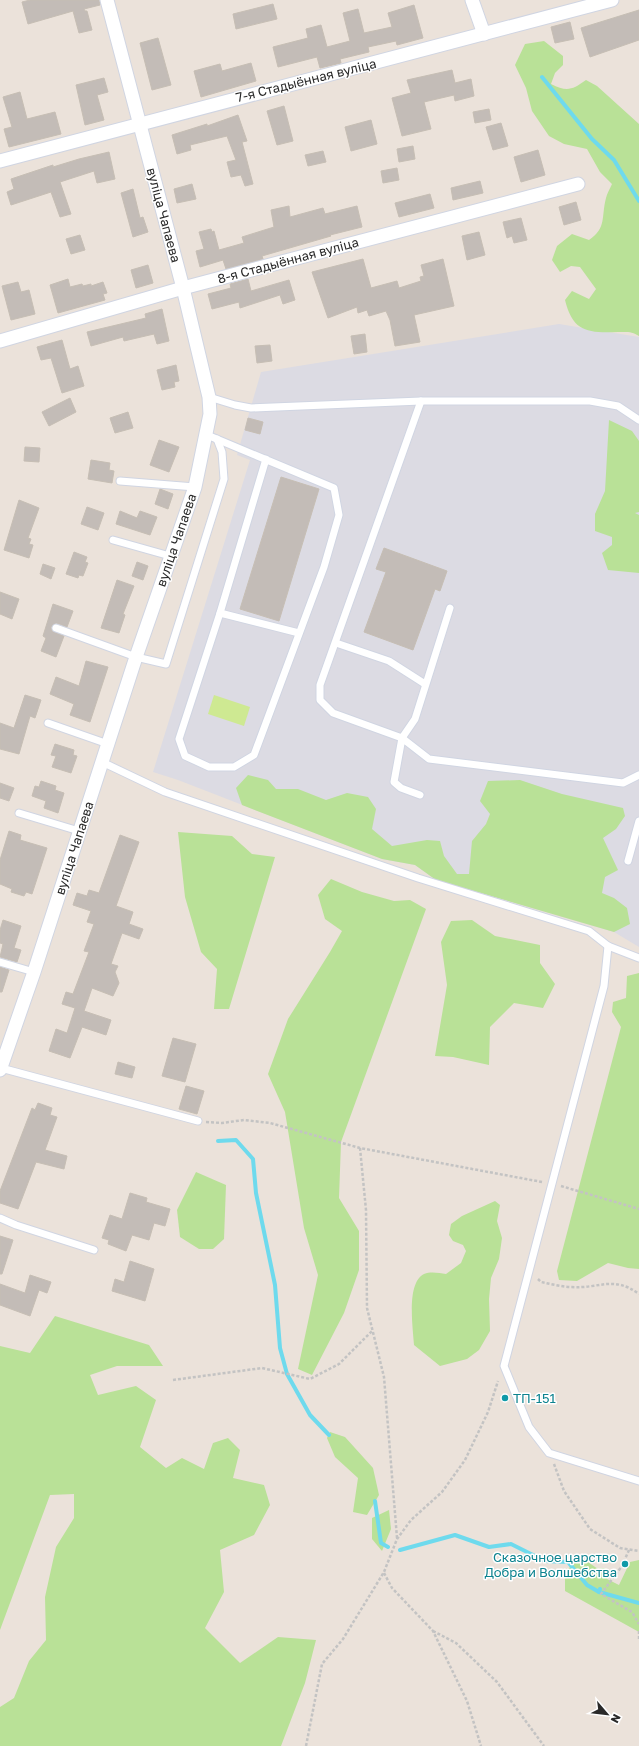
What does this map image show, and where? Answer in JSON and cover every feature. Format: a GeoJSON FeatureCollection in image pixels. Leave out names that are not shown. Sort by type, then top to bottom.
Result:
{"type":"FeatureCollection","features":[{"type":"Feature","properties":{"kind":"street","name":"вуліца Чапаева"},"geometry":{"type":"LineString","coordinates":[[0,1069],[34,972],[136,657],[212,437],[209,397],[183,288],[107,0]]}},
{"type":"Feature","properties":{"kind":"street"},"geometry":{"type":"LineString","coordinates":[[472,0],[484,34]]}},
{"type":"Feature","properties":{"kind":"street","name":"7-я Стадыённая вуліца"},"geometry":{"type":"LineString","coordinates":[[0,160],[612,0]]}},
{"type":"Feature","properties":{"kind":"street","name":"8-я Стадыённая вуліца"},"geometry":{"type":"LineString","coordinates":[[0,341],[183,288],[578,184]]}},
{"type":"Feature","properties":{"kind":"lane"},"geometry":{"type":"LineString","coordinates":[[209,397],[251,408],[420,401],[590,401],[618,406],[639,420]]}},
{"type":"Feature","properties":{"kind":"lane"},"geometry":{"type":"LineString","coordinates":[[420,401],[320,685],[320,700],[333,713],[402,738],[429,759],[623,783],[639,775]]}},
{"type":"Feature","properties":{"kind":"lane"},"geometry":{"type":"LineString","coordinates":[[212,437],[266,459],[334,488],[339,515],[324,567],[254,755],[234,767],[209,767],[185,756],[179,739],[220,613],[266,459]]}},
{"type":"Feature","properties":{"kind":"lane"},"geometry":{"type":"LineString","coordinates":[[56,628],[136,657],[166,664],[224,479],[222,452],[212,437]]}},
{"type":"Feature","properties":{"kind":"lane"},"geometry":{"type":"LineString","coordinates":[[120,481],[195,487]]}},
{"type":"Feature","properties":{"kind":"lane"},"geometry":{"type":"LineString","coordinates":[[113,540],[170,556]]}},
{"type":"Feature","properties":{"kind":"lane"},"geometry":{"type":"LineString","coordinates":[[420,795],[401,788],[394,782],[402,738],[415,718],[450,608]]}},
{"type":"Feature","properties":{"kind":"lane"},"geometry":{"type":"LineString","coordinates":[[220,613],[299,633]]}},
{"type":"Feature","properties":{"kind":"lane"},"geometry":{"type":"LineString","coordinates":[[336,643],[389,661],[425,684]]}},
{"type":"Feature","properties":{"kind":"lane"},"geometry":{"type":"LineString","coordinates":[[48,723],[108,744]]}},
{"type":"Feature","properties":{"kind":"lane"},"geometry":{"type":"LineString","coordinates":[[102,762],[172,795],[418,878],[590,930],[608,946],[639,958]]}},
{"type":"Feature","properties":{"kind":"lane"},"geometry":{"type":"LineString","coordinates":[[19,813],[79,831]]}},
{"type":"Feature","properties":{"kind":"lane"},"geometry":{"type":"LineString","coordinates":[[628,861],[639,821]]}},
{"type":"Feature","properties":{"kind":"lane"},"geometry":{"type":"LineString","coordinates":[[608,946],[604,986],[504,1366],[529,1427],[550,1453],[639,1481]]}},
{"type":"Feature","properties":{"kind":"lane"},"geometry":{"type":"LineString","coordinates":[[0,962],[34,972]]}},
{"type":"Feature","properties":{"kind":"lane"},"geometry":{"type":"LineString","coordinates":[[0,1069],[198,1121]]}},
{"type":"Feature","properties":{"kind":"lane"},"geometry":{"type":"LineString","coordinates":[[0,1218],[16,1225],[94,1250]]}},
{"type":"Feature","properties":{"kind":"path"},"geometry":{"type":"LineString","coordinates":[[198,1121],[222,1123],[244,1120],[270,1123],[360,1148],[551,1183],[639,1209]]}},
{"type":"Feature","properties":{"kind":"path"},"geometry":{"type":"LineString","coordinates":[[360,1148],[366,1210],[366,1308],[384,1377],[397,1539]]}},
{"type":"Feature","properties":{"kind":"path"},"geometry":{"type":"LineString","coordinates":[[528,1271],[541,1282],[573,1288],[609,1283],[632,1289],[639,1294]]}},
{"type":"Feature","properties":{"kind":"path"},"geometry":{"type":"LineString","coordinates":[[173,1380],[262,1368],[310,1379],[339,1364],[372,1330]]}},
{"type":"Feature","properties":{"kind":"path"},"geometry":{"type":"LineString","coordinates":[[306,1746],[322,1664],[343,1639],[384,1572],[397,1539],[411,1520],[442,1492],[465,1460],[488,1412],[504,1366]]}},
{"type":"Feature","properties":{"kind":"path"},"geometry":{"type":"LineString","coordinates":[[550,1453],[564,1490],[590,1529],[620,1548],[639,1551]]}},
{"type":"Feature","properties":{"kind":"path"},"geometry":{"type":"LineString","coordinates":[[629,1550],[622,1566],[601,1592],[632,1612],[639,1624]]}},
{"type":"Feature","properties":{"kind":"path"},"geometry":{"type":"LineString","coordinates":[[384,1572],[392,1588],[432,1631],[467,1701],[481,1746]]}},
{"type":"Feature","properties":{"kind":"path"},"geometry":{"type":"LineString","coordinates":[[432,1631],[456,1643],[497,1682],[544,1746]]}},
{"type":"Feature","properties":{"kind":"path"},"geometry":{"type":"LineString","coordinates":[[639,1631],[639,1640]]}},
{"type":"Feature","properties":{"kind":"shaded area"},"geometry":{"type":"Polygon","coordinates":[[[559,324],[639,337],[639,947],[614,932],[436,880],[415,865],[382,859],[178,780],[153,772],[250,460],[237,455],[261,372],[559,324]]]}},
{"type":"Feature","properties":{"kind":"green space"},"geometry":{"type":"Polygon","coordinates":[[[544,41],[563,56],[563,65],[555,73],[551,84],[569,89],[586,80],[597,86],[639,124],[639,336],[629,332],[590,331],[577,324],[572,319],[568,311],[565,300],[572,291],[589,299],[596,289],[580,267],[571,266],[560,272],[552,260],[557,246],[572,234],[589,240],[599,231],[606,196],[612,184],[600,172],[587,149],[564,144],[549,136],[532,111],[526,88],[515,65],[525,44],[544,41]]]}},
{"type":"Feature","properties":{"kind":"green space"},"geometry":{"type":"Polygon","coordinates":[[[609,420],[632,431],[639,441],[639,512],[635,513],[639,515],[639,573],[608,570],[602,553],[612,545],[612,537],[595,531],[595,514],[605,491],[609,420]]]}},
{"type":"Feature","properties":{"kind":"green space"},"geometry":{"type":"Polygon","coordinates":[[[214,695],[250,707],[244,726],[208,714],[214,695]]]}},
{"type":"Feature","properties":{"kind":"green space"},"geometry":{"type":"Polygon","coordinates":[[[248,775],[268,780],[276,789],[298,789],[326,800],[347,793],[368,797],[376,809],[372,829],[392,846],[427,840],[440,841],[444,856],[457,874],[469,874],[472,841],[486,824],[490,814],[480,801],[488,781],[520,780],[562,794],[623,808],[625,816],[616,829],[603,838],[618,870],[605,877],[602,893],[614,898],[627,908],[630,924],[614,932],[436,880],[415,865],[382,859],[242,805],[236,788],[248,775]]]}},
{"type":"Feature","properties":{"kind":"green space"},"geometry":{"type":"Polygon","coordinates":[[[178,832],[232,836],[252,854],[275,857],[229,1009],[214,1009],[217,969],[201,952],[185,897],[178,832]]]}},
{"type":"Feature","properties":{"kind":"green space"},"geometry":{"type":"Polygon","coordinates":[[[331,879],[362,892],[394,901],[410,900],[426,909],[341,1142],[339,1198],[359,1231],[359,1270],[344,1313],[312,1375],[298,1369],[318,1275],[304,1228],[285,1112],[268,1074],[288,1019],[342,931],[325,919],[318,895],[331,879]]]}},
{"type":"Feature","properties":{"kind":"green space"},"geometry":{"type":"Polygon","coordinates":[[[472,920],[495,936],[540,945],[540,963],[555,984],[543,1008],[514,1003],[490,1027],[489,1065],[453,1057],[435,1056],[447,985],[441,942],[451,921],[472,920]]]}},
{"type":"Feature","properties":{"kind":"green space"},"geometry":{"type":"Polygon","coordinates":[[[639,973],[639,1269],[608,1263],[577,1281],[559,1280],[557,1271],[621,1027],[612,1012],[613,1002],[626,998],[627,976],[639,973]]]}},
{"type":"Feature","properties":{"kind":"green space"},"geometry":{"type":"Polygon","coordinates":[[[196,1172],[226,1185],[224,1239],[213,1249],[199,1249],[180,1237],[177,1210],[196,1172]]]}},
{"type":"Feature","properties":{"kind":"green space"},"geometry":{"type":"Polygon","coordinates":[[[495,1201],[500,1205],[497,1221],[502,1238],[499,1259],[491,1278],[489,1299],[490,1331],[479,1350],[467,1359],[440,1366],[414,1345],[412,1306],[415,1286],[418,1279],[424,1274],[432,1272],[446,1274],[461,1263],[466,1251],[463,1245],[453,1241],[449,1235],[451,1224],[462,1216],[495,1201]]]}},
{"type":"Feature","properties":{"kind":"green space"},"geometry":{"type":"Polygon","coordinates":[[[55,1316],[149,1345],[163,1366],[117,1366],[90,1375],[98,1395],[136,1386],[156,1400],[140,1447],[166,1468],[182,1458],[204,1469],[213,1443],[228,1438],[240,1450],[233,1478],[264,1485],[270,1505],[254,1535],[220,1550],[224,1592],[205,1628],[240,1663],[278,1637],[316,1640],[305,1683],[281,1746],[0,1746],[0,1707],[14,1698],[29,1661],[46,1640],[45,1597],[56,1547],[74,1518],[74,1494],[50,1495],[0,1630],[0,1346],[30,1353],[55,1316]]]}},
{"type":"Feature","properties":{"kind":"green space"},"geometry":{"type":"Polygon","coordinates":[[[330,1432],[345,1437],[373,1468],[379,1495],[367,1515],[353,1512],[358,1478],[335,1457],[327,1438],[330,1432]]]}},
{"type":"Feature","properties":{"kind":"green space"},"geometry":{"type":"Polygon","coordinates":[[[389,1510],[391,1529],[382,1551],[372,1539],[372,1518],[389,1510]]]}},
{"type":"Feature","properties":{"kind":"green space"},"geometry":{"type":"Polygon","coordinates":[[[582,1558],[598,1569],[604,1568],[609,1573],[607,1579],[619,1585],[630,1562],[639,1560],[639,1632],[565,1591],[565,1571],[582,1558]]]}},
{"type":"Feature","properties":{"kind":"building"},"geometry":{"type":"Polygon","coordinates":[[[30,0],[99,0],[100,5],[84,9],[87,11],[92,30],[79,33],[73,11],[28,24],[22,2],[30,0]]]}},
{"type":"Feature","properties":{"kind":"building"},"geometry":{"type":"Polygon","coordinates":[[[273,4],[277,19],[236,29],[233,14],[273,4]]]}},
{"type":"Feature","properties":{"kind":"building"},"geometry":{"type":"Polygon","coordinates":[[[414,5],[423,38],[397,45],[396,41],[368,47],[369,52],[340,59],[341,63],[320,68],[317,57],[278,67],[273,47],[308,38],[306,29],[321,25],[327,47],[350,41],[343,13],[358,9],[364,33],[392,27],[388,13],[414,5]]]}},
{"type":"Feature","properties":{"kind":"building"},"geometry":{"type":"Polygon","coordinates":[[[639,10],[639,40],[590,57],[581,28],[639,10]]]}},
{"type":"Feature","properties":{"kind":"building"},"geometry":{"type":"Polygon","coordinates":[[[570,22],[574,39],[555,43],[551,27],[570,22]]]}},
{"type":"Feature","properties":{"kind":"building"},"geometry":{"type":"Polygon","coordinates":[[[158,38],[171,85],[152,90],[140,43],[158,38]]]}},
{"type":"Feature","properties":{"kind":"building"},"geometry":{"type":"Polygon","coordinates":[[[251,63],[256,81],[201,97],[194,71],[220,64],[222,71],[251,63]]]}},
{"type":"Feature","properties":{"kind":"building"},"geometry":{"type":"Polygon","coordinates":[[[452,70],[455,83],[471,79],[474,96],[455,101],[454,95],[424,102],[431,129],[402,136],[392,98],[411,93],[407,80],[452,70]]]}},
{"type":"Feature","properties":{"kind":"building"},"geometry":{"type":"Polygon","coordinates":[[[104,78],[108,92],[97,95],[104,120],[85,125],[76,85],[104,78]]]}},
{"type":"Feature","properties":{"kind":"building"},"geometry":{"type":"Polygon","coordinates":[[[20,92],[27,119],[55,112],[61,134],[9,147],[4,129],[12,127],[3,97],[20,92]]]}},
{"type":"Feature","properties":{"kind":"building"},"geometry":{"type":"Polygon","coordinates":[[[284,106],[293,141],[277,145],[267,111],[284,106]]]}},
{"type":"Feature","properties":{"kind":"building"},"geometry":{"type":"Polygon","coordinates":[[[489,109],[491,120],[475,123],[473,112],[489,109]]]}},
{"type":"Feature","properties":{"kind":"building"},"geometry":{"type":"Polygon","coordinates":[[[238,115],[247,141],[242,142],[253,184],[245,186],[241,175],[231,177],[227,162],[236,160],[227,136],[190,145],[191,150],[177,154],[172,135],[207,124],[207,126],[238,115]]]}},
{"type":"Feature","properties":{"kind":"building"},"geometry":{"type":"Polygon","coordinates":[[[371,120],[377,144],[351,151],[345,127],[371,120]]]}},
{"type":"Feature","properties":{"kind":"building"},"geometry":{"type":"Polygon","coordinates":[[[501,123],[508,146],[493,150],[486,127],[501,123]]]}},
{"type":"Feature","properties":{"kind":"building"},"geometry":{"type":"Polygon","coordinates":[[[413,146],[415,159],[399,162],[397,149],[413,146]]]}},
{"type":"Feature","properties":{"kind":"building"},"geometry":{"type":"Polygon","coordinates":[[[538,150],[545,175],[521,182],[514,157],[538,150]]]}},
{"type":"Feature","properties":{"kind":"building"},"geometry":{"type":"Polygon","coordinates":[[[323,151],[326,162],[308,166],[305,155],[323,151]]]}},
{"type":"Feature","properties":{"kind":"building"},"geometry":{"type":"Polygon","coordinates":[[[109,152],[115,179],[97,183],[94,171],[60,182],[71,214],[60,217],[51,192],[11,205],[7,192],[14,189],[11,179],[53,165],[53,167],[109,152]]]}},
{"type":"Feature","properties":{"kind":"building"},"geometry":{"type":"Polygon","coordinates":[[[397,168],[399,180],[383,183],[381,171],[397,168]]]}},
{"type":"Feature","properties":{"kind":"building"},"geometry":{"type":"Polygon","coordinates":[[[480,181],[483,193],[453,200],[451,188],[480,181]]]}},
{"type":"Feature","properties":{"kind":"building"},"geometry":{"type":"Polygon","coordinates":[[[192,184],[196,199],[177,203],[174,189],[192,184]]]}},
{"type":"Feature","properties":{"kind":"building"},"geometry":{"type":"Polygon","coordinates":[[[133,189],[140,218],[143,217],[148,232],[133,237],[121,193],[133,189]]]}},
{"type":"Feature","properties":{"kind":"building"},"geometry":{"type":"Polygon","coordinates":[[[430,194],[434,208],[399,217],[395,203],[430,194]]]}},
{"type":"Feature","properties":{"kind":"building"},"geometry":{"type":"Polygon","coordinates":[[[576,202],[581,220],[564,225],[559,207],[576,202]]]}},
{"type":"Feature","properties":{"kind":"building"},"geometry":{"type":"Polygon","coordinates":[[[289,206],[290,217],[323,208],[325,214],[357,206],[362,227],[330,235],[331,236],[262,256],[263,259],[226,269],[223,260],[200,267],[196,251],[204,249],[199,232],[211,229],[212,232],[214,231],[219,250],[244,243],[242,237],[274,227],[271,210],[289,206]]]}},
{"type":"Feature","properties":{"kind":"building"},"geometry":{"type":"Polygon","coordinates":[[[521,218],[527,240],[514,243],[512,236],[507,238],[503,222],[521,218]]]}},
{"type":"Feature","properties":{"kind":"building"},"geometry":{"type":"Polygon","coordinates":[[[479,232],[485,255],[467,260],[462,236],[479,232]]]}},
{"type":"Feature","properties":{"kind":"building"},"geometry":{"type":"Polygon","coordinates":[[[80,235],[85,250],[71,254],[66,239],[80,235]]]}},
{"type":"Feature","properties":{"kind":"building"},"geometry":{"type":"Polygon","coordinates":[[[363,259],[371,288],[397,281],[399,288],[421,281],[420,277],[424,276],[421,265],[443,259],[454,306],[414,315],[420,342],[395,346],[390,320],[386,311],[369,316],[367,310],[358,313],[357,307],[328,318],[312,272],[363,259]]]}},
{"type":"Feature","properties":{"kind":"building"},"geometry":{"type":"Polygon","coordinates":[[[148,265],[153,283],[136,288],[131,270],[148,265]]]}},
{"type":"Feature","properties":{"kind":"building"},"geometry":{"type":"Polygon","coordinates":[[[68,279],[70,287],[82,284],[83,286],[91,284],[91,286],[103,282],[107,293],[103,294],[105,300],[58,313],[50,285],[68,279]]]}},
{"type":"Feature","properties":{"kind":"building"},"geometry":{"type":"Polygon","coordinates":[[[248,279],[251,291],[289,280],[295,300],[283,304],[280,295],[240,308],[239,302],[212,309],[208,294],[231,288],[230,284],[248,279]]]}},
{"type":"Feature","properties":{"kind":"building"},"geometry":{"type":"Polygon","coordinates":[[[18,282],[21,292],[29,290],[35,314],[11,320],[2,286],[18,282]]]}},
{"type":"Feature","properties":{"kind":"building"},"geometry":{"type":"Polygon","coordinates":[[[162,309],[169,341],[157,344],[154,334],[124,341],[123,337],[91,346],[87,332],[146,318],[145,314],[162,309]]]}},
{"type":"Feature","properties":{"kind":"building"},"geometry":{"type":"Polygon","coordinates":[[[365,334],[367,352],[354,354],[351,336],[365,334]]]}},
{"type":"Feature","properties":{"kind":"building"},"geometry":{"type":"Polygon","coordinates":[[[62,340],[70,369],[78,366],[84,386],[62,393],[51,358],[41,360],[37,347],[62,340]]]}},
{"type":"Feature","properties":{"kind":"building"},"geometry":{"type":"Polygon","coordinates":[[[270,345],[272,361],[257,363],[255,346],[270,345]]]}},
{"type":"Feature","properties":{"kind":"building"},"geometry":{"type":"Polygon","coordinates":[[[176,365],[179,381],[174,382],[175,387],[162,390],[157,370],[176,365]]]}},
{"type":"Feature","properties":{"kind":"building"},"geometry":{"type":"Polygon","coordinates":[[[70,398],[76,412],[49,426],[42,412],[70,398]]]}},
{"type":"Feature","properties":{"kind":"building"},"geometry":{"type":"Polygon","coordinates":[[[128,412],[133,428],[115,433],[110,418],[128,412]]]}},
{"type":"Feature","properties":{"kind":"building"},"geometry":{"type":"Polygon","coordinates":[[[248,418],[263,422],[260,434],[245,430],[248,418]]]}},
{"type":"Feature","properties":{"kind":"building"},"geometry":{"type":"Polygon","coordinates":[[[159,440],[179,447],[169,472],[150,465],[159,440]]]}},
{"type":"Feature","properties":{"kind":"building"},"geometry":{"type":"Polygon","coordinates":[[[25,447],[40,448],[39,462],[24,461],[25,447]]]}},
{"type":"Feature","properties":{"kind":"building"},"geometry":{"type":"Polygon","coordinates":[[[91,460],[110,463],[109,470],[114,471],[112,483],[88,479],[91,460]]]}},
{"type":"Feature","properties":{"kind":"building"},"geometry":{"type":"Polygon","coordinates":[[[281,477],[319,489],[279,621],[240,609],[281,477]]]}},
{"type":"Feature","properties":{"kind":"building"},"geometry":{"type":"Polygon","coordinates":[[[160,489],[173,494],[168,509],[155,504],[160,489]]]}},
{"type":"Feature","properties":{"kind":"building"},"geometry":{"type":"Polygon","coordinates":[[[19,500],[39,508],[28,538],[31,539],[29,544],[33,545],[29,558],[4,550],[19,500]]]}},
{"type":"Feature","properties":{"kind":"building"},"geometry":{"type":"Polygon","coordinates":[[[87,507],[104,513],[98,530],[81,524],[87,507]]]}},
{"type":"Feature","properties":{"kind":"building"},"geometry":{"type":"Polygon","coordinates":[[[120,511],[137,518],[140,511],[157,517],[150,535],[116,524],[120,511]]]}},
{"type":"Feature","properties":{"kind":"building"},"geometry":{"type":"Polygon","coordinates":[[[384,548],[447,571],[440,591],[435,589],[413,650],[364,632],[386,572],[376,569],[384,548]]]}},
{"type":"Feature","properties":{"kind":"building"},"geometry":{"type":"Polygon","coordinates":[[[74,552],[87,557],[85,562],[88,563],[83,576],[79,575],[78,578],[66,574],[74,552]]]}},
{"type":"Feature","properties":{"kind":"building"},"geometry":{"type":"Polygon","coordinates":[[[137,562],[148,566],[143,580],[132,576],[137,562]]]}},
{"type":"Feature","properties":{"kind":"building"},"geometry":{"type":"Polygon","coordinates":[[[43,564],[55,568],[51,579],[40,574],[43,564]]]}},
{"type":"Feature","properties":{"kind":"building"},"geometry":{"type":"Polygon","coordinates":[[[117,580],[134,586],[123,614],[125,615],[119,633],[101,628],[117,580]]]}},
{"type":"Feature","properties":{"kind":"building"},"geometry":{"type":"Polygon","coordinates":[[[0,592],[19,599],[12,619],[0,614],[0,592]]]}},
{"type":"Feature","properties":{"kind":"building"},"geometry":{"type":"Polygon","coordinates":[[[53,604],[73,611],[67,627],[56,623],[51,627],[52,631],[64,636],[56,657],[41,651],[46,638],[43,636],[53,604]]]}},
{"type":"Feature","properties":{"kind":"building"},"geometry":{"type":"Polygon","coordinates":[[[86,661],[108,667],[90,722],[70,715],[74,704],[50,694],[56,677],[79,686],[86,661]]]}},
{"type":"Feature","properties":{"kind":"building"},"geometry":{"type":"Polygon","coordinates":[[[25,695],[41,700],[35,718],[30,716],[19,754],[0,749],[0,723],[14,728],[25,695]]]}},
{"type":"Feature","properties":{"kind":"building"},"geometry":{"type":"Polygon","coordinates":[[[55,744],[74,750],[73,755],[77,756],[71,773],[52,767],[56,756],[51,755],[55,744]]]}},
{"type":"Feature","properties":{"kind":"building"},"geometry":{"type":"Polygon","coordinates":[[[41,781],[56,786],[55,790],[64,793],[58,813],[44,808],[46,801],[32,796],[35,786],[39,787],[41,781]]]}},
{"type":"Feature","properties":{"kind":"building"},"geometry":{"type":"Polygon","coordinates":[[[0,783],[14,788],[9,801],[0,798],[0,783]]]}},
{"type":"Feature","properties":{"kind":"building"},"geometry":{"type":"Polygon","coordinates":[[[9,831],[21,835],[20,840],[47,848],[32,894],[26,892],[24,896],[11,892],[12,889],[0,884],[0,860],[9,831]]]}},
{"type":"Feature","properties":{"kind":"building"},"geometry":{"type":"Polygon","coordinates":[[[120,835],[139,842],[116,906],[133,912],[129,924],[143,929],[139,939],[122,933],[111,964],[118,966],[115,972],[119,983],[113,996],[92,988],[84,1011],[111,1020],[106,1035],[82,1027],[70,1058],[49,1051],[56,1029],[67,1033],[75,1008],[62,1004],[66,992],[73,994],[89,952],[84,951],[94,924],[87,922],[91,911],[73,905],[77,893],[87,896],[89,890],[99,893],[120,835]]]}},
{"type":"Feature","properties":{"kind":"building"},"geometry":{"type":"Polygon","coordinates":[[[3,920],[21,926],[14,948],[21,950],[17,962],[0,957],[3,944],[0,943],[0,930],[3,920]]]}},
{"type":"Feature","properties":{"kind":"building"},"geometry":{"type":"Polygon","coordinates":[[[0,967],[9,970],[2,992],[0,992],[0,967]]]}},
{"type":"Feature","properties":{"kind":"building"},"geometry":{"type":"Polygon","coordinates":[[[173,1038],[196,1044],[185,1082],[162,1076],[173,1038]]]}},
{"type":"Feature","properties":{"kind":"building"},"geometry":{"type":"Polygon","coordinates":[[[118,1062],[135,1067],[132,1078],[115,1074],[118,1062]]]}},
{"type":"Feature","properties":{"kind":"building"},"geometry":{"type":"Polygon","coordinates":[[[186,1086],[204,1091],[197,1114],[179,1109],[186,1086]]]}},
{"type":"Feature","properties":{"kind":"building"},"geometry":{"type":"Polygon","coordinates":[[[38,1103],[52,1108],[50,1115],[57,1117],[45,1150],[67,1156],[64,1169],[36,1162],[18,1209],[0,1203],[0,1191],[32,1108],[35,1110],[38,1103]]]}},
{"type":"Feature","properties":{"kind":"building"},"geometry":{"type":"Polygon","coordinates":[[[130,1193],[147,1198],[146,1202],[170,1209],[165,1226],[154,1223],[149,1240],[132,1235],[126,1251],[108,1244],[109,1240],[102,1238],[110,1215],[122,1219],[130,1193]]]}},
{"type":"Feature","properties":{"kind":"building"},"geometry":{"type":"Polygon","coordinates":[[[0,1236],[13,1240],[2,1274],[0,1274],[0,1236]]]}},
{"type":"Feature","properties":{"kind":"building"},"geometry":{"type":"Polygon","coordinates":[[[130,1261],[154,1269],[145,1301],[112,1291],[115,1279],[124,1282],[130,1261]]]}},
{"type":"Feature","properties":{"kind":"building"},"geometry":{"type":"Polygon","coordinates":[[[30,1275],[51,1282],[47,1293],[39,1290],[30,1316],[0,1305],[0,1284],[25,1293],[30,1275]]]}},
{"type":"Feature","properties":{"kind":"waterway"},"geometry":{"type":"LineString","coordinates":[[542,77],[592,139],[614,160],[639,201]]}},
{"type":"Feature","properties":{"kind":"waterway"},"geometry":{"type":"LineString","coordinates":[[218,1141],[236,1140],[253,1159],[256,1193],[275,1285],[280,1348],[287,1374],[310,1415],[329,1435]]}},
{"type":"Feature","properties":{"kind":"waterway"},"geometry":{"type":"LineString","coordinates":[[375,1501],[381,1543],[388,1547]]}},
{"type":"Feature","properties":{"kind":"waterway"},"geometry":{"type":"LineString","coordinates":[[400,1550],[455,1535],[489,1547],[511,1544],[545,1561],[568,1562],[587,1585],[599,1592]]}},
{"type":"Feature","properties":{"kind":"waterway"},"geometry":{"type":"LineString","coordinates":[[600,1589],[599,1592],[639,1603]]}},
{"type":"Feature","properties":{"kind":"place","name":"ТП-151"},"geometry":{"type":"Point","coordinates":[505,1398]}},
{"type":"Feature","properties":{"kind":"place","name":"Сказочное царство Добра и Волшебства"},"geometry":{"type":"Point","coordinates":[625,1564]}}]}
